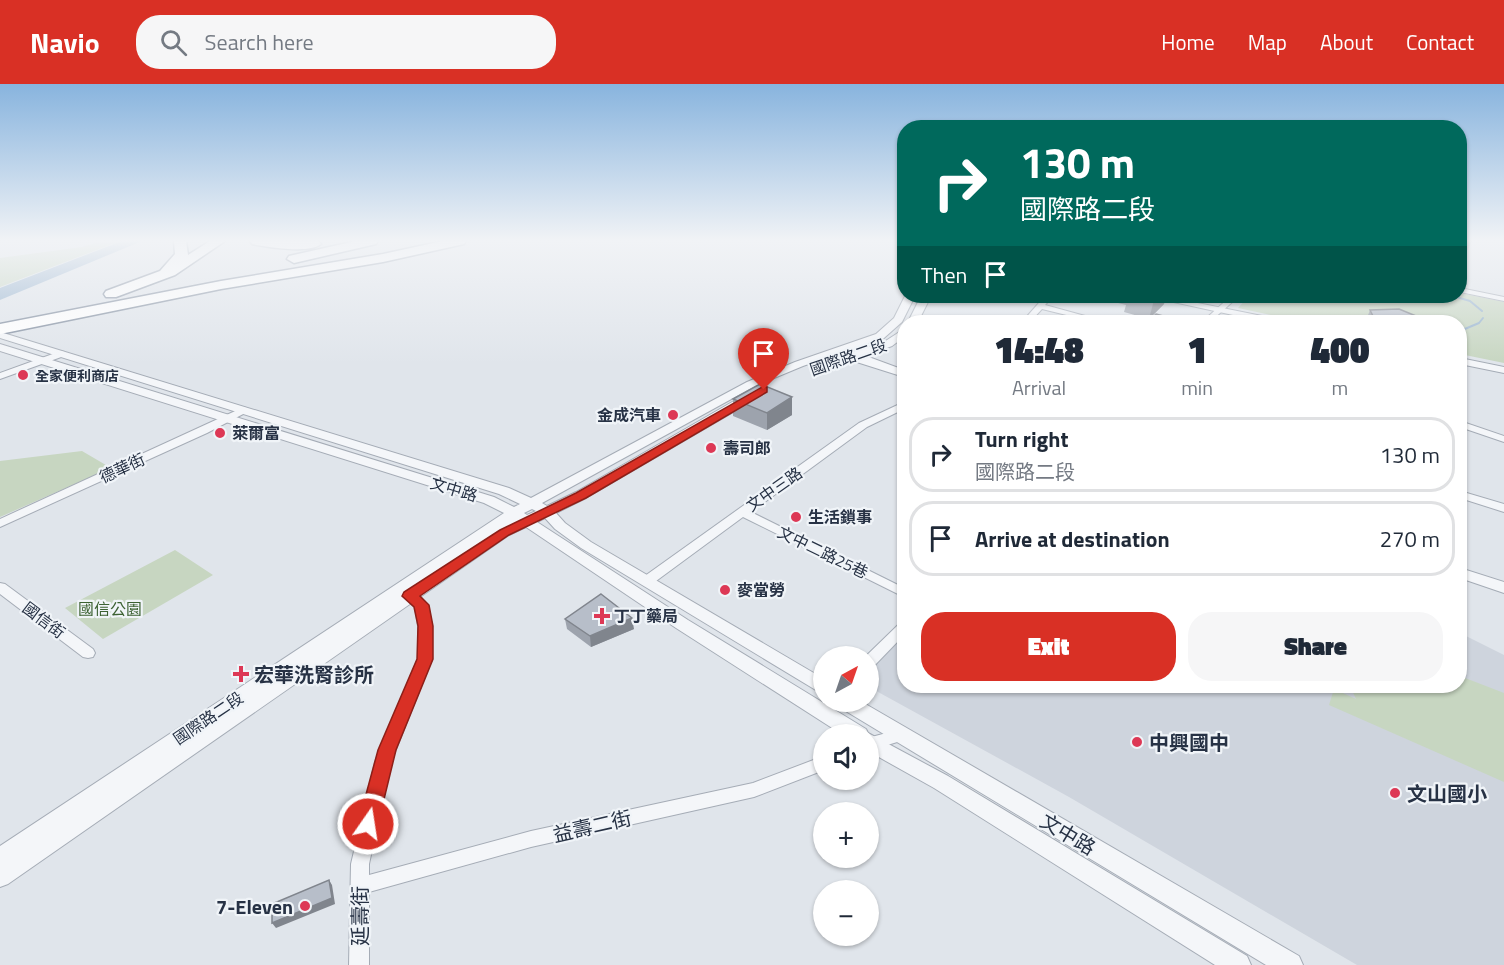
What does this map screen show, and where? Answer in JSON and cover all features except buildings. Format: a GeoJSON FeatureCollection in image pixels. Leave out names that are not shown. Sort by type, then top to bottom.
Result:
{"type":"FeatureCollection","features":[{"type":"Feature","properties":{"kind":"highway"},"geometry":{"type":"LineString","coordinates":[[114,293],[140,282]]}},
{"type":"Feature","properties":{"kind":"highway"},"geometry":{"type":"LineString","coordinates":[[0,329],[143,282]]}},
{"type":"Feature","properties":{"kind":"highway"},"geometry":{"type":"LineString","coordinates":[[49,314],[194,282]]}},
{"type":"Feature","properties":{"kind":"highway"},"geometry":{"type":"LineString","coordinates":[[0,322],[237,282]]}},
{"type":"Feature","properties":{"kind":"street"},"geometry":{"type":"LineString","coordinates":[[1467,291],[1504,298]]}},
{"type":"Feature","properties":{"kind":"street"},"geometry":{"type":"LineString","coordinates":[[1032,315],[1043,303]]}},
{"type":"Feature","properties":{"kind":"street"},"geometry":{"type":"LineString","coordinates":[[1185,303],[1244,315]]}},
{"type":"Feature","properties":{"kind":"street"},"geometry":{"type":"LineString","coordinates":[[1214,315],[1228,303]]}},
{"type":"Feature","properties":{"kind":"street"},"geometry":{"type":"LineString","coordinates":[[1040,306],[1075,315]]}},
{"type":"Feature","properties":{"kind":"street","name":"國際路二段"},"geometry":{"type":"LineString","coordinates":[[0,859],[530,512],[741,389],[789,368],[880,336],[897,321]]}},
{"type":"Feature","properties":{"kind":"street","name":"文中路"},"geometry":{"type":"LineString","coordinates":[[0,334],[504,491],[682,624],[813,700]]}},
{"type":"Feature","properties":{"kind":"street","name":"國際路二段"},"geometry":{"type":"LineString","coordinates":[[0,876],[530,512],[581,495],[764,390],[792,377],[888,344],[897,337]]}},
{"type":"Feature","properties":{"kind":"street","name":"文中路"},"geometry":{"type":"LineString","coordinates":[[0,347],[530,512],[560,526],[586,545],[813,681]]}},
{"type":"Feature","properties":{"kind":"street"},"geometry":{"type":"LineString","coordinates":[[843,350],[897,371]]}},
{"type":"Feature","properties":{"kind":"street"},"geometry":{"type":"LineString","coordinates":[[0,376],[62,354]]}},
{"type":"Feature","properties":{"kind":"street"},"geometry":{"type":"LineString","coordinates":[[1467,362],[1504,370]]}},
{"type":"Feature","properties":{"kind":"street","name":"文中三路"},"geometry":{"type":"LineString","coordinates":[[647,581],[863,425],[897,408]]}},
{"type":"Feature","properties":{"kind":"street","name":"德華街"},"geometry":{"type":"LineString","coordinates":[[0,523],[244,410]]}},
{"type":"Feature","properties":{"kind":"street"},"geometry":{"type":"LineString","coordinates":[[1467,426],[1504,439]]}},
{"type":"Feature","properties":{"kind":"street"},"geometry":{"type":"LineString","coordinates":[[1467,496],[1504,508]]}},
{"type":"Feature","properties":{"kind":"street","name":"文中二路25巷"},"geometry":{"type":"LineString","coordinates":[[741,512],[897,590]]}},
{"type":"Feature","properties":{"kind":"street"},"geometry":{"type":"LineString","coordinates":[[1467,575],[1504,588]]}},
{"type":"Feature","properties":{"kind":"street","name":"國信街"},"geometry":{"type":"LineString","coordinates":[[0,587],[88,653]]}},
{"type":"Feature","properties":{"kind":"street","name":"延壽街"},"geometry":{"type":"LineString","coordinates":[[359,965],[360,864],[383,762],[425,659],[425,626],[421,605],[409,596]]}},
{"type":"Feature","properties":{"kind":"street"},"geometry":{"type":"LineString","coordinates":[[879,652],[897,634]]}},
{"type":"Feature","properties":{"kind":"street","name":"文中路"},"geometry":{"type":"LineString","coordinates":[[831,712],[846,724]]}},
{"type":"Feature","properties":{"kind":"street","name":"文中路"},"geometry":{"type":"LineString","coordinates":[[863,712],[1290,965]]}},
{"type":"Feature","properties":{"kind":"street"},"geometry":{"type":"LineString","coordinates":[[879,739],[901,735]]}},
{"type":"Feature","properties":{"kind":"street","name":"文中路"},"geometry":{"type":"LineString","coordinates":[[879,748],[941,782],[1238,965]]}},
{"type":"Feature","properties":{"kind":"street","name":"益壽二街"},"geometry":{"type":"LineString","coordinates":[[359,886],[531,839],[754,790],[813,767]]}},
{"type":"Feature","properties":{"kind":"shaded area"},"geometry":{"type":"Polygon","coordinates":[[[1467,636],[1504,655],[1504,965],[1357,965],[1069,797],[879,692],[879,661],[897,642],[897,693],[1467,693],[1467,636]]]}},
{"type":"Feature","properties":{"kind":"green space"},"geometry":{"type":"Polygon","coordinates":[[[0,282],[13,282],[0,287],[0,282]]]}},
{"type":"Feature","properties":{"kind":"green space"},"geometry":{"type":"Polygon","coordinates":[[[1467,294],[1504,302],[1504,363],[1467,355],[1467,315],[1271,315],[1238,308],[1243,303],[1467,303],[1467,294]]]}},
{"type":"Feature","properties":{"kind":"green space"},"geometry":{"type":"Polygon","coordinates":[[[82,451],[111,468],[0,517],[0,461],[82,451]]]}},
{"type":"Feature","properties":{"kind":"green space","name":"國信公園"},"geometry":{"type":"Polygon","coordinates":[[[175,550],[213,575],[103,639],[65,608],[175,550]]]}},
{"type":"Feature","properties":{"kind":"green space"},"geometry":{"type":"Polygon","coordinates":[[[1467,679],[1504,693],[1504,782],[1329,705],[1333,693],[1343,693],[1356,699],[1353,693],[1467,693],[1467,679]]]}},
{"type":"Feature","properties":{"kind":"water"},"geometry":{"type":"Polygon","coordinates":[[[15,282],[43,282],[0,300],[0,288],[15,282]]]}},
{"type":"Feature","properties":{"kind":"waterway"},"geometry":{"type":"LineString","coordinates":[[1467,300],[1482,311]]}},
{"type":"Feature","properties":{"kind":"waterway"},"geometry":{"type":"LineString","coordinates":[[1467,328],[1479,323],[1483,318]]}},
{"type":"Feature","properties":{"kind":"place","name":"全家便利商店"},"geometry":{"type":"Point","coordinates":[23,375]}},
{"type":"Feature","properties":{"kind":"place","name":"金成汽車"},"geometry":{"type":"Point","coordinates":[673,415]}},
{"type":"Feature","properties":{"kind":"place","name":"萊爾富"},"geometry":{"type":"Point","coordinates":[220,433]}},
{"type":"Feature","properties":{"kind":"place","name":"壽司郎"},"geometry":{"type":"Point","coordinates":[711,448]}},
{"type":"Feature","properties":{"kind":"place","name":"生活鎖事"},"geometry":{"type":"Point","coordinates":[796,517]}},
{"type":"Feature","properties":{"kind":"place","name":"麥當勞"},"geometry":{"type":"Point","coordinates":[725,590]}},
{"type":"Feature","properties":{"kind":"place","name":"丁丁藥局"},"geometry":{"type":"Point","coordinates":[602,616]}},
{"type":"Feature","properties":{"kind":"place","name":"宏華洗腎診所"},"geometry":{"type":"Point","coordinates":[241,674]}},
{"type":"Feature","properties":{"kind":"place","name":"中興國中"},"geometry":{"type":"Point","coordinates":[1137,742]}},
{"type":"Feature","properties":{"kind":"place","name":"文山國小"},"geometry":{"type":"Point","coordinates":[1395,793]}},
{"type":"Feature","properties":{"kind":"place","name":"7-Eleven"},"geometry":{"type":"Point","coordinates":[305,906]}},
{"type":"Feature","properties":{"kind":"route"},"geometry":{"type":"LineString","coordinates":[[368,824],[387,750],[425,659],[425,626],[421,605],[409,596],[504,532],[581,495],[764,390]]}}]}
